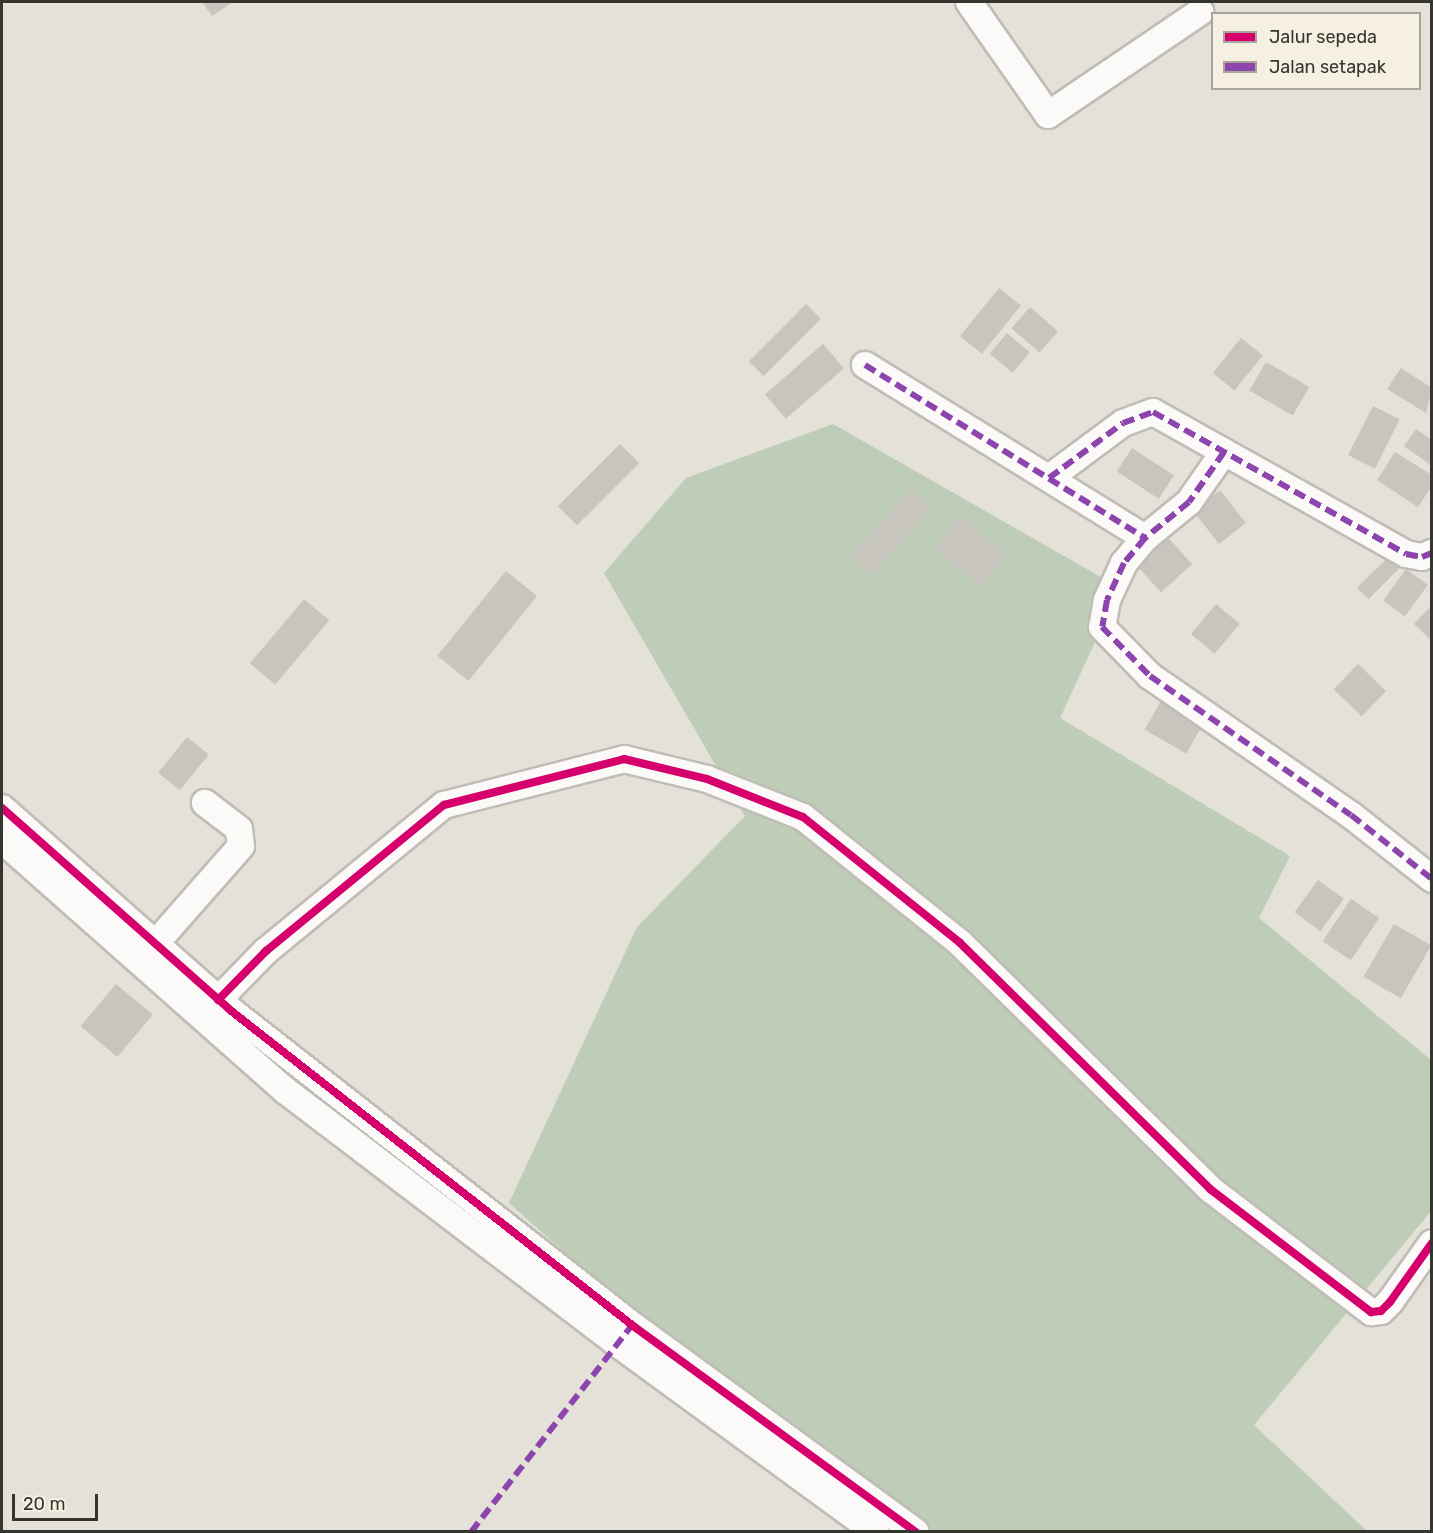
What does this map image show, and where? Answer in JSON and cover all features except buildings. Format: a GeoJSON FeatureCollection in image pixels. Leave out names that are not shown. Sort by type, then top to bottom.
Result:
{"type":"FeatureCollection","features":[{"type":"Feature","properties":{"kind":"street"},"geometry":{"type":"LineString","coordinates":[[977,4],[1048,115],[1200,12]]}},
{"type":"Feature","properties":{"kind":"street"},"geometry":{"type":"LineString","coordinates":[[865,366],[1145,538]]}},
{"type":"Feature","properties":{"kind":"street"},"geometry":{"type":"LineString","coordinates":[[1049,478],[1144,412],[1224,452],[1406,554],[1422,557],[1431,552]]}},
{"type":"Feature","properties":{"kind":"street"},"geometry":{"type":"LineString","coordinates":[[1224,452],[1189,502],[1145,538],[1107,600],[1102,627],[1106,635],[1150,676],[1351,814],[1431,879]]}},
{"type":"Feature","properties":{"kind":"street"},"geometry":{"type":"LineString","coordinates":[[219,1000],[266,951],[444,805],[624,759],[706,779],[803,817],[960,943],[1210,1189],[1371,1312],[1381,1311],[1390,1302],[1431,1243]]}},
{"type":"Feature","properties":{"kind":"street"},"geometry":{"type":"LineString","coordinates":[[155,944],[241,846],[239,829],[205,803]]}},
{"type":"Feature","properties":{"kind":"street"},"geometry":{"type":"LineString","coordinates":[[2,808],[219,1000],[632,1325],[916,1532]]}},
{"type":"Feature","properties":{"kind":"street"},"geometry":{"type":"LineString","coordinates":[[2,840],[286,1091],[615,1342],[876,1532]]}},
{"type":"Feature","properties":{"kind":"green space"},"geometry":{"type":"Polygon","coordinates":[[[833,424],[1120,588],[1060,718],[1290,856],[1259,918],[1431,1060],[1431,1211],[1254,1425],[1367,1531],[926,1531],[651,1330],[509,1203],[637,927],[745,816],[604,573],[686,478],[833,424]]]}},
{"type":"Feature","properties":{"kind":"marked path"},"geometry":{"type":"LineString","coordinates":[[865,365],[1145,538]]}},
{"type":"Feature","properties":{"kind":"marked path"},"geometry":{"type":"LineString","coordinates":[[1049,478],[1123,423],[1153,412],[1406,554],[1422,557],[1432,553]]}},
{"type":"Feature","properties":{"kind":"marked path"},"geometry":{"type":"LineString","coordinates":[[1224,452],[1189,502],[1145,538],[1124,563],[1107,600],[1102,627],[1150,676],[1351,815],[1432,879]]}},
{"type":"Feature","properties":{"kind":"marked path"},"geometry":{"type":"LineString","coordinates":[[471,1532],[632,1325]]}},
{"type":"Feature","properties":{"kind":"cycle path"},"geometry":{"type":"LineString","coordinates":[[218,1000],[266,951],[444,805],[624,759],[707,779],[803,817],[960,943],[1210,1189],[1371,1312],[1381,1311],[1390,1302],[1432,1243]]}},
{"type":"Feature","properties":{"kind":"cycle path"},"geometry":{"type":"LineString","coordinates":[[2,808],[230,1010],[632,1325],[916,1532]]}}]}
